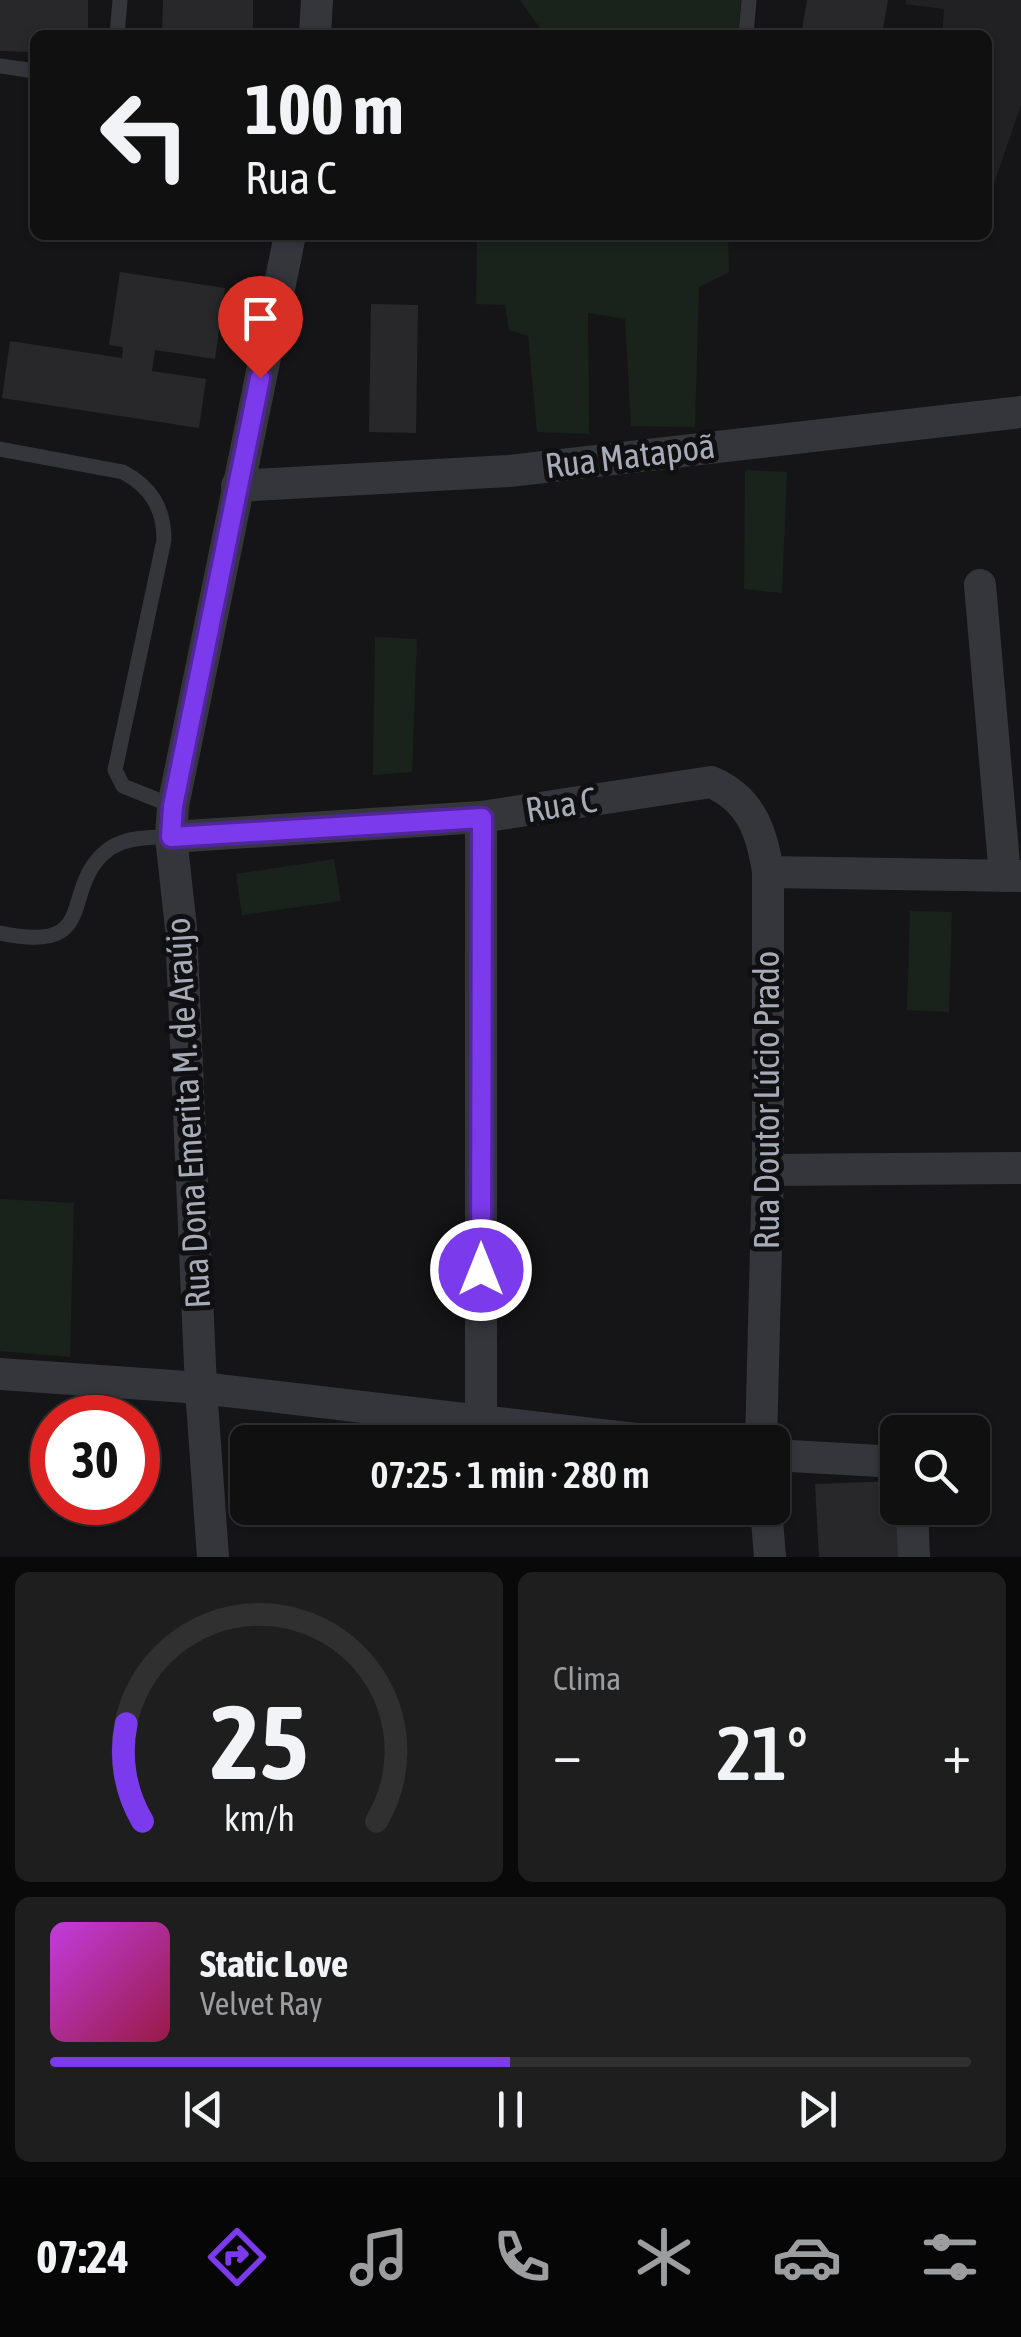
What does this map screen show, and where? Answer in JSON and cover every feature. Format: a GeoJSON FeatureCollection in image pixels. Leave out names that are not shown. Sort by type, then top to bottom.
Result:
{"type":"FeatureCollection","features":[{"type":"Feature","properties":{"kind":"street"},"geometry":{"type":"LineString","coordinates":[[315,30],[317,0]]}},
{"type":"Feature","properties":{"kind":"street","name":"Rua Dona Emerita M. de Araújo"},"geometry":{"type":"LineString","coordinates":[[214,1557],[201,1388],[182,928],[172,821],[289,240]]}},
{"type":"Feature","properties":{"kind":"street","name":"Rua Matapoã"},"geometry":{"type":"LineString","coordinates":[[238,486],[508,471],[1021,412]]}},
{"type":"Feature","properties":{"kind":"street"},"geometry":{"type":"LineString","coordinates":[[768,872],[1013,876],[980,585]]}},
{"type":"Feature","properties":{"kind":"street","name":"Rua C"},"geometry":{"type":"LineString","coordinates":[[172,821],[482,818],[711,782]]}},
{"type":"Feature","properties":{"kind":"street","name":"Rua Doutor Lúcio Prado"},"geometry":{"type":"LineString","coordinates":[[711,782],[730,790],[751,814],[762,837],[768,872],[768,1170],[761,1425]]}},
{"type":"Feature","properties":{"kind":"street"},"geometry":{"type":"LineString","coordinates":[[481,1420],[482,818]]}},
{"type":"Feature","properties":{"kind":"street"},"geometry":{"type":"LineString","coordinates":[[768,1170],[1021,1168]]}},
{"type":"Feature","properties":{"kind":"street"},"geometry":{"type":"LineString","coordinates":[[0,1374],[201,1388],[522,1425]]}},
{"type":"Feature","properties":{"kind":"street"},"geometry":{"type":"LineString","coordinates":[[790,1457],[880,1461]]}},
{"type":"Feature","properties":{"kind":"street"},"geometry":{"type":"LineString","coordinates":[[767,1525],[770,1557]]}},
{"type":"Feature","properties":{"kind":"street"},"geometry":{"type":"LineString","coordinates":[[913,1525],[914,1557]]}},
{"type":"Feature","properties":{"kind":"lane"},"geometry":{"type":"LineString","coordinates":[[117,30],[120,0]]}},
{"type":"Feature","properties":{"kind":"lane"},"geometry":{"type":"LineString","coordinates":[[747,30],[750,0]]}},
{"type":"Feature","properties":{"kind":"lane"},"geometry":{"type":"LineString","coordinates":[[0,66],[30,71]]}},
{"type":"Feature","properties":{"kind":"lane"},"geometry":{"type":"LineString","coordinates":[[0,449],[124,472],[141,481],[160,509],[164,540],[116,770],[123,786],[172,821],[142,838],[111,846],[91,872],[72,920],[62,930],[47,938],[31,939],[0,933]]}},
{"type":"Feature","properties":{"kind":"shaded area"},"geometry":{"type":"Polygon","coordinates":[[[520,0],[741,0],[738,30],[541,30],[520,0]]]}},
{"type":"Feature","properties":{"kind":"shaded area"},"geometry":{"type":"Polygon","coordinates":[[[906,0],[1021,0],[1021,105],[992,189],[992,30],[942,30],[944,9],[905,4],[906,0]]]}},
{"type":"Feature","properties":{"kind":"shaded area"},"geometry":{"type":"Polygon","coordinates":[[[477,240],[728,240],[729,272],[699,287],[695,427],[631,426],[625,319],[588,313],[589,434],[537,432],[528,336],[509,330],[505,305],[476,304],[477,240]]]}},
{"type":"Feature","properties":{"kind":"shaded area"},"geometry":{"type":"Polygon","coordinates":[[[745,470],[787,472],[782,593],[744,589],[745,470]]]}},
{"type":"Feature","properties":{"kind":"shaded area"},"geometry":{"type":"Polygon","coordinates":[[[375,637],[417,639],[412,772],[373,775],[375,637]]]}},
{"type":"Feature","properties":{"kind":"shaded area"},"geometry":{"type":"Polygon","coordinates":[[[334,859],[341,901],[242,915],[236,874],[334,859]]]}},
{"type":"Feature","properties":{"kind":"shaded area"},"geometry":{"type":"Polygon","coordinates":[[[910,911],[952,912],[949,1012],[907,1010],[910,911]]]}},
{"type":"Feature","properties":{"kind":"shaded area"},"geometry":{"type":"Polygon","coordinates":[[[0,1199],[74,1203],[70,1357],[0,1351],[0,1199]]]}},
{"type":"Feature","properties":{"kind":"building"},"geometry":{"type":"Polygon","coordinates":[[[0,0],[88,0],[88,30],[30,30],[30,52],[0,51],[0,0]]]}},
{"type":"Feature","properties":{"kind":"building"},"geometry":{"type":"Polygon","coordinates":[[[163,0],[253,0],[253,30],[162,30],[163,0]]]}},
{"type":"Feature","properties":{"kind":"building"},"geometry":{"type":"Polygon","coordinates":[[[807,0],[888,0],[883,30],[802,30],[807,0]]]}},
{"type":"Feature","properties":{"kind":"building"},"geometry":{"type":"Polygon","coordinates":[[[120,272],[225,288],[215,359],[155,350],[152,371],[206,379],[199,428],[2,398],[10,341],[122,358],[123,347],[109,345],[120,272]]]}},
{"type":"Feature","properties":{"kind":"building"},"geometry":{"type":"Polygon","coordinates":[[[371,304],[418,305],[416,433],[369,432],[371,304]]]}},
{"type":"Feature","properties":{"kind":"building"},"geometry":{"type":"Polygon","coordinates":[[[880,1482],[880,1525],[901,1525],[907,1557],[819,1557],[815,1484],[880,1482]]]}},
{"type":"Feature","properties":{"kind":"route"},"geometry":{"type":"LineString","coordinates":[[260,378],[173,806],[171,837],[482,818],[481,1270]]}}]}
